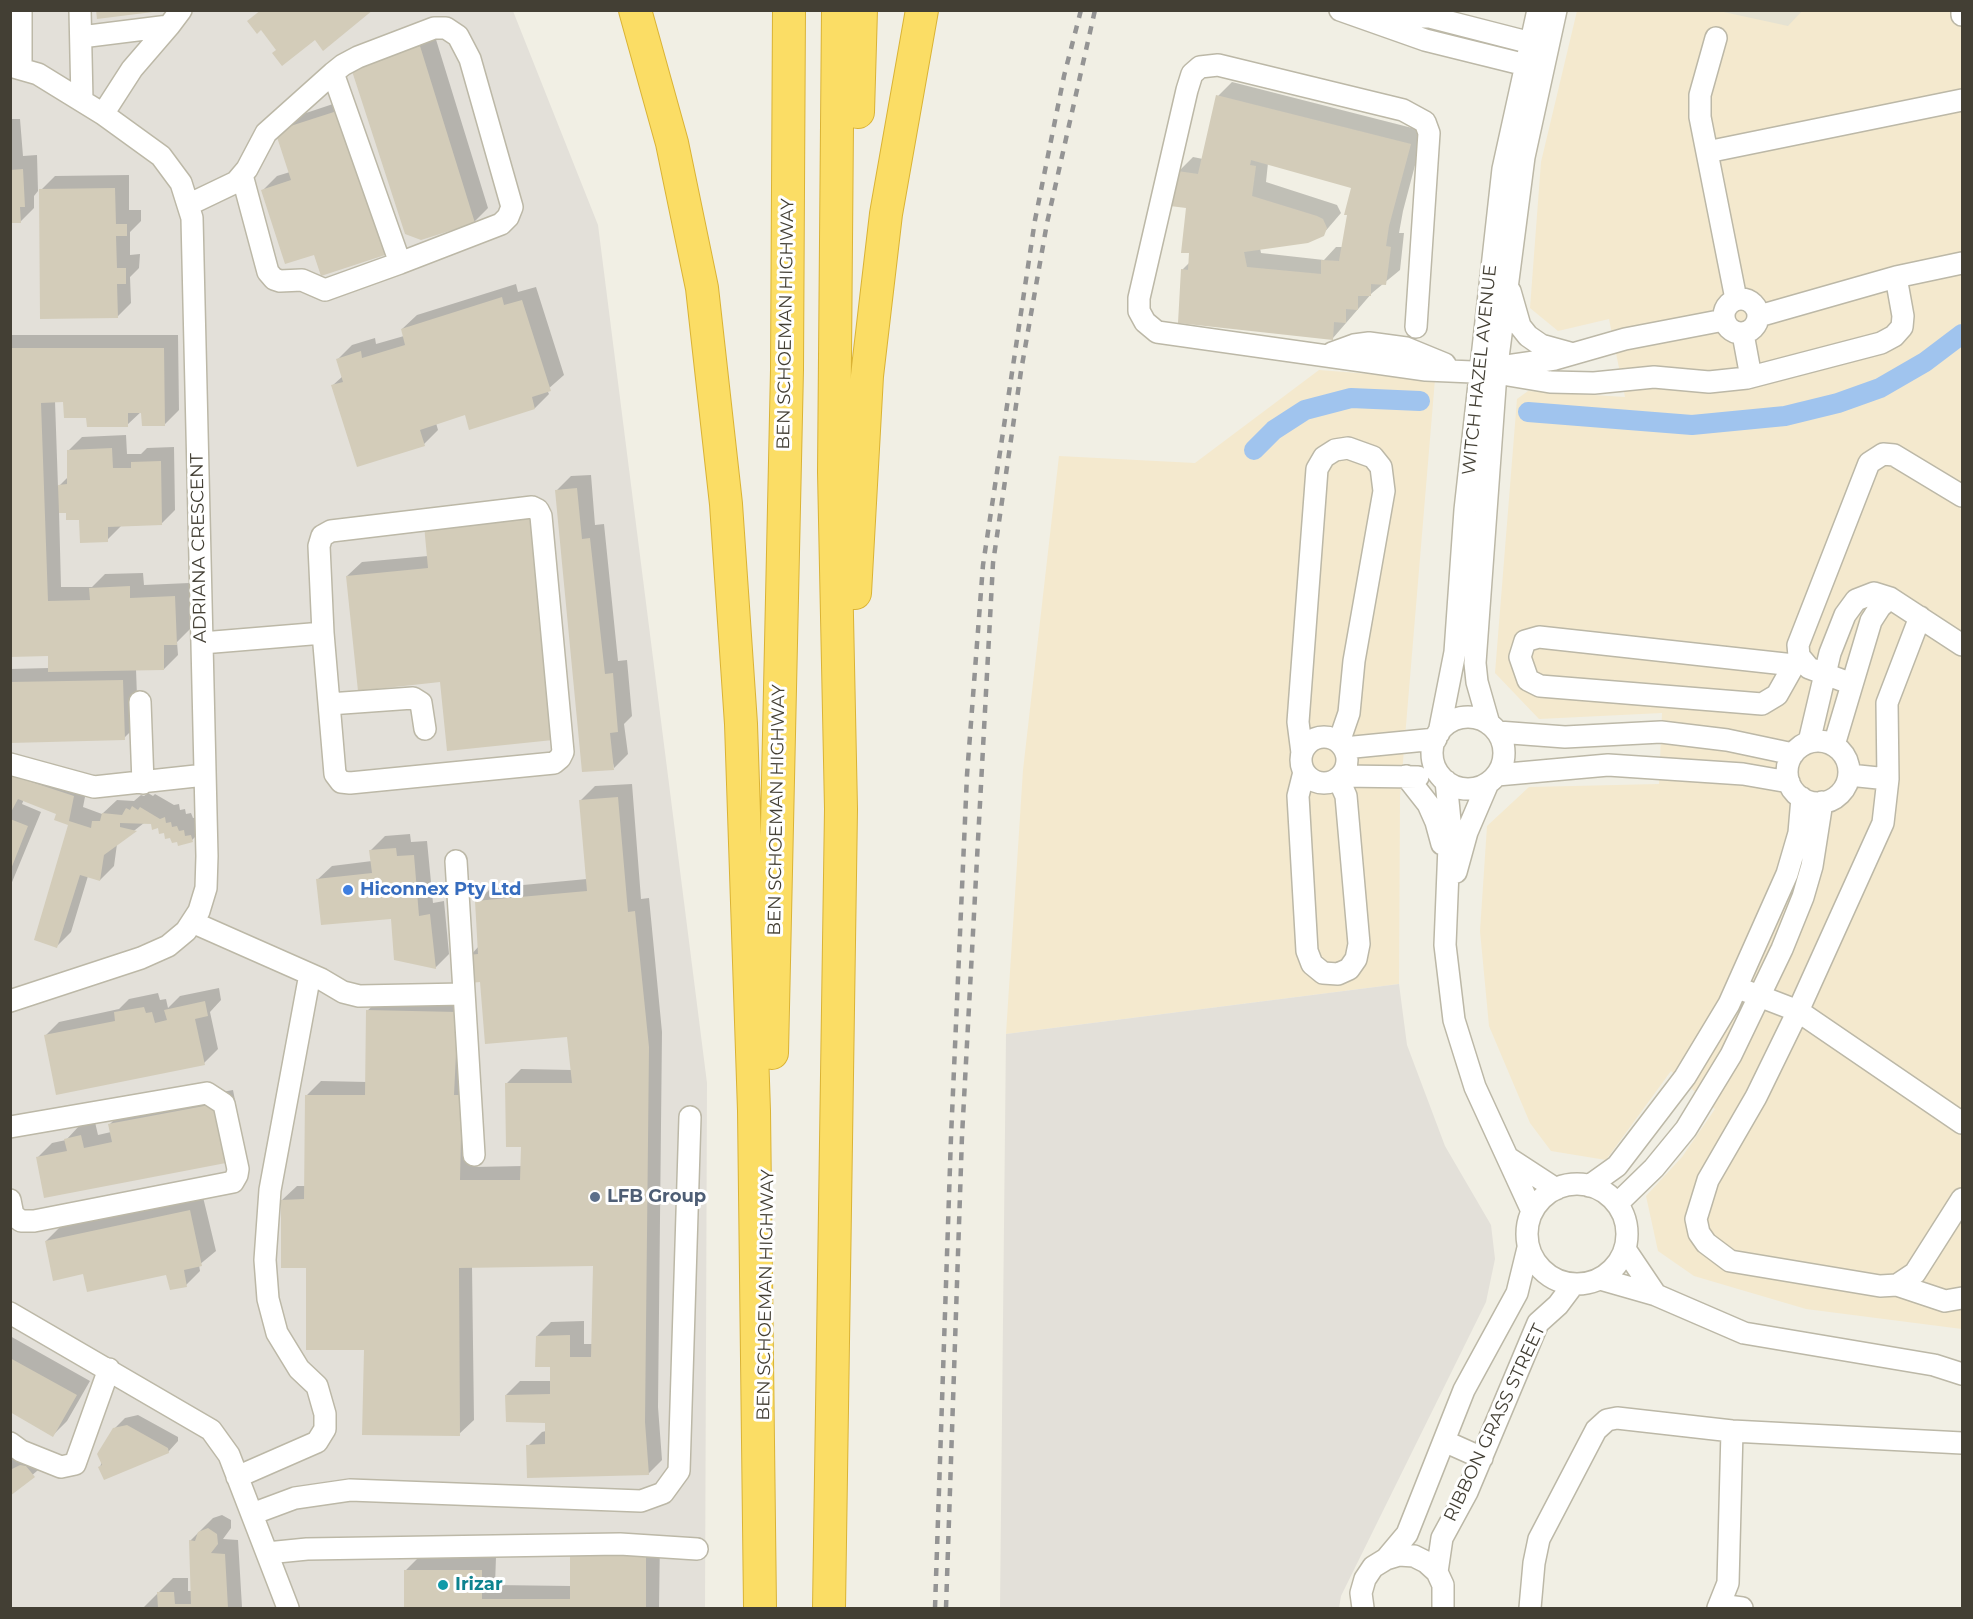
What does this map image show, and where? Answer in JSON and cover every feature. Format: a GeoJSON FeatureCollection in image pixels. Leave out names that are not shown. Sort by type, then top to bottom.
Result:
{"type":"FeatureCollection","features":[{"type":"Feature","properties":{"kind":"highway"},"geometry":{"type":"LineString","coordinates":[[612,10],[672,143]]}},
{"type":"Feature","properties":{"kind":"highway"},"geometry":{"type":"LineString","coordinates":[[635,10],[672,143],[702,288],[726,504],[741,724],[754,1111],[760,1607]]}},
{"type":"Feature","properties":{"kind":"highway","name":"BEN SCHOEMAN HIGHWAY"},"geometry":{"type":"LineString","coordinates":[[760,1607],[787,370],[789,10]]}},
{"type":"Feature","properties":{"kind":"highway"},"geometry":{"type":"LineString","coordinates":[[829,1608],[841,809],[834,472],[838,10]]}},
{"type":"Feature","properties":{"kind":"highway"},"geometry":{"type":"LineString","coordinates":[[834,472],[851,314],[861,10]]}},
{"type":"Feature","properties":{"kind":"highway"},"geometry":{"type":"LineString","coordinates":[[841,809],[867,376],[886,214],[922,10]]}},
{"type":"Feature","properties":{"kind":"street"},"geometry":{"type":"LineString","coordinates":[[16,66],[21,10]]}},
{"type":"Feature","properties":{"kind":"street"},"geometry":{"type":"LineString","coordinates":[[80,10],[82,101]]}},
{"type":"Feature","properties":{"kind":"street","name":"WITCH HAZEL AVENUE"},"geometry":{"type":"LineString","coordinates":[[1493,728],[1477,682],[1475,663],[1488,370],[1503,169],[1538,45],[1538,10]]}},
{"type":"Feature","properties":{"kind":"street","name":"WITCH HAZEL AVENUE"},"geometry":{"type":"LineString","coordinates":[[1538,45],[1556,10]]}},
{"type":"Feature","properties":{"kind":"street"},"geometry":{"type":"LineString","coordinates":[[1350,13],[1430,17],[1538,45]]}},
{"type":"Feature","properties":{"kind":"street"},"geometry":{"type":"LineString","coordinates":[[1350,13],[1425,40],[1533,67]]}},
{"type":"Feature","properties":{"kind":"street"},"geometry":{"type":"LineString","coordinates":[[81,37],[175,18]]}},
{"type":"Feature","properties":{"kind":"street"},"geometry":{"type":"LineString","coordinates":[[103,114],[132,69],[175,18]]}},
{"type":"Feature","properties":{"kind":"street"},"geometry":{"type":"LineString","coordinates":[[188,205],[236,182],[266,133],[333,74],[358,57],[434,28],[446,28],[458,36],[470,59],[512,207],[501,224],[325,290],[302,280],[280,281],[274,279],[268,272],[242,175]]}},
{"type":"Feature","properties":{"kind":"street"},"geometry":{"type":"LineString","coordinates":[[1716,38],[1700,95],[1700,117],[1736,299]]}},
{"type":"Feature","properties":{"kind":"street"},"geometry":{"type":"LineString","coordinates":[[1416,327],[1429,133],[1425,122],[1417,115],[1392,107],[1218,65],[1200,67],[1192,74],[1187,90],[1139,298],[1139,311],[1145,322],[1157,332],[1426,370],[1488,370],[1555,359],[1625,339],[1724,320]]}},
{"type":"Feature","properties":{"kind":"street","name":"ADRIANA CRESCENT"},"geometry":{"type":"LineString","coordinates":[[10,1001],[141,958],[168,946],[192,922],[199,910],[206,888],[192,218],[181,183],[161,156],[103,114],[38,74],[16,66]]}},
{"type":"Feature","properties":{"kind":"street","name":"WITCH HAZEL AVENUE"},"geometry":{"type":"LineString","coordinates":[[1437,736],[1455,652],[1462,537],[1488,370],[1507,276],[1524,157],[1533,67]]}},
{"type":"Feature","properties":{"kind":"street"},"geometry":{"type":"LineString","coordinates":[[333,74],[400,262]]}},
{"type":"Feature","properties":{"kind":"street"},"geometry":{"type":"LineString","coordinates":[[1707,152],[1962,100]]}},
{"type":"Feature","properties":{"kind":"street"},"geometry":{"type":"LineString","coordinates":[[1759,316],[1896,277],[1962,263]]}},
{"type":"Feature","properties":{"kind":"street"},"geometry":{"type":"LineString","coordinates":[[1507,276],[1515,313],[1528,336],[1541,345],[1580,352]]}},
{"type":"Feature","properties":{"kind":"street"},"geometry":{"type":"LineString","coordinates":[[1488,370],[1550,382],[1594,383],[1634,378],[1709,382],[1751,376],[1881,344],[1894,336],[1902,327],[1903,316],[1896,277]]}},
{"type":"Feature","properties":{"kind":"street"},"geometry":{"type":"LineString","coordinates":[[1742,298],[1754,304],[1759,316],[1754,328],[1743,334],[1730,330],[1724,320],[1726,307],[1736,299],[1742,298]]}},
{"type":"Feature","properties":{"kind":"street"},"geometry":{"type":"LineString","coordinates":[[1743,334],[1751,376]]}},
{"type":"Feature","properties":{"kind":"street"},"geometry":{"type":"LineString","coordinates":[[1580,352],[1594,383]]}},
{"type":"Feature","properties":{"kind":"street"},"geometry":{"type":"LineString","coordinates":[[1437,736],[1342,745],[1332,738],[1317,737],[1311,741],[1303,763],[1298,795],[1307,951],[1312,964],[1323,973],[1338,974],[1352,964],[1359,944],[1346,796],[1340,777],[1347,763],[1342,745],[1349,713],[1354,661],[1384,491],[1381,467],[1373,457],[1348,448],[1335,450],[1324,457],[1317,469],[1298,722],[1303,763],[1316,782],[1324,783],[1340,777],[1406,776],[1444,779],[1466,789],[1492,779],[1608,765],[1743,774],[1804,794],[1840,794],[1849,775],[1846,758],[1834,746],[1826,742],[1801,748],[1661,732],[1566,736],[1493,728],[1468,717],[1447,725],[1437,736],[1433,760],[1444,779],[1450,821],[1445,945],[1454,1020],[1475,1087],[1532,1211]]}},
{"type":"Feature","properties":{"kind":"street"},"geometry":{"type":"LineString","coordinates":[[1852,684],[1825,675],[1796,661],[1539,637],[1525,641],[1520,657],[1527,680],[1540,686],[1762,704],[1777,695],[1796,661],[1800,639],[1866,468],[1873,458],[1883,453],[1894,454],[1962,496]]}},
{"type":"Feature","properties":{"kind":"street"},"geometry":{"type":"LineString","coordinates":[[532,507],[538,510],[562,740],[560,758],[554,763],[341,782],[335,774],[323,633],[319,546],[322,536],[331,531],[532,507]]}},
{"type":"Feature","properties":{"kind":"street"},"geometry":{"type":"LineString","coordinates":[[1617,1204],[1654,1168],[1689,1125],[1731,1055],[1803,897],[1812,866],[1804,794],[1788,773],[1801,748],[1830,653],[1845,615],[1856,600],[1874,593],[1890,598],[1962,645]]}},
{"type":"Feature","properties":{"kind":"street"},"geometry":{"type":"LineString","coordinates":[[1834,746],[1871,621],[1880,607],[1890,598]]}},
{"type":"Feature","properties":{"kind":"street"},"geometry":{"type":"LineString","coordinates":[[1920,617],[1887,704],[1888,779],[1883,823],[1798,1011],[1756,1097],[1708,1180],[1696,1219],[1699,1233],[1706,1243],[1730,1261],[1880,1286],[1897,1285],[1945,1301],[1962,1298]]}},
{"type":"Feature","properties":{"kind":"street"},"geometry":{"type":"LineString","coordinates":[[202,643],[323,633]]}},
{"type":"Feature","properties":{"kind":"street"},"geometry":{"type":"LineString","coordinates":[[329,704],[412,698],[421,704],[425,729]]}},
{"type":"Feature","properties":{"kind":"street"},"geometry":{"type":"LineString","coordinates":[[140,702],[143,783]]}},
{"type":"Feature","properties":{"kind":"street"},"geometry":{"type":"LineString","coordinates":[[1448,902],[1467,832],[1504,754],[1493,728]]}},
{"type":"Feature","properties":{"kind":"street"},"geometry":{"type":"LineString","coordinates":[[1689,769],[1693,735]]}},
{"type":"Feature","properties":{"kind":"street"},"geometry":{"type":"LineString","coordinates":[[10,764],[94,787],[205,775]]}},
{"type":"Feature","properties":{"kind":"street"},"geometry":{"type":"LineString","coordinates":[[1849,775],[1888,779]]}},
{"type":"Feature","properties":{"kind":"street"},"geometry":{"type":"LineString","coordinates":[[1406,776],[1432,813],[1448,871]]}},
{"type":"Feature","properties":{"kind":"street"},"geometry":{"type":"LineString","coordinates":[[1589,1186],[1617,1166],[1663,1106],[1706,1042],[1737,987],[1787,874],[1799,833],[1804,794]]}},
{"type":"Feature","properties":{"kind":"street"},"geometry":{"type":"LineString","coordinates":[[456,861],[474,1155]]}},
{"type":"Feature","properties":{"kind":"street"},"geometry":{"type":"LineString","coordinates":[[192,922],[310,974],[343,992],[358,996],[464,994]]}},
{"type":"Feature","properties":{"kind":"street"},"geometry":{"type":"LineString","coordinates":[[237,1477],[316,1442],[325,1429],[325,1414],[316,1386],[299,1369],[277,1333],[268,1299],[265,1260],[270,1190],[310,974]]}},
{"type":"Feature","properties":{"kind":"street"},"geometry":{"type":"LineString","coordinates":[[1737,987],[1798,1011],[1962,1123]]}},
{"type":"Feature","properties":{"kind":"street"},"geometry":{"type":"LineString","coordinates":[[1706,1042],[1731,1055]]}},
{"type":"Feature","properties":{"kind":"street"},"geometry":{"type":"LineString","coordinates":[[10,1127],[207,1093],[224,1104],[237,1169],[237,1176],[233,1182],[34,1221],[21,1221],[13,1215],[10,1200]]}},
{"type":"Feature","properties":{"kind":"street"},"geometry":{"type":"LineString","coordinates":[[1663,1106],[1689,1125]]}},
{"type":"Feature","properties":{"kind":"street"},"geometry":{"type":"LineString","coordinates":[[252,1514],[295,1498],[350,1490],[641,1501],[663,1493],[679,1471],[690,1117]]}},
{"type":"Feature","properties":{"kind":"street"},"geometry":{"type":"LineString","coordinates":[[1510,1159],[1556,1189]]}},
{"type":"Feature","properties":{"kind":"street"},"geometry":{"type":"LineString","coordinates":[[1578,1184],[1589,1186],[1605,1193],[1617,1204],[1624,1218],[1627,1233],[1625,1249],[1611,1271],[1600,1279],[1573,1285],[1558,1281],[1545,1273],[1535,1262],[1528,1248],[1528,1223],[1532,1211],[1546,1195],[1556,1189],[1578,1184]]}},
{"type":"Feature","properties":{"kind":"street"},"geometry":{"type":"LineString","coordinates":[[1897,1285],[1915,1273],[1962,1199]]}},
{"type":"Feature","properties":{"kind":"street","name":"RIBBON GRASS STREET"},"geometry":{"type":"LineString","coordinates":[[1363,1608],[1361,1593],[1365,1579],[1373,1567],[1386,1558],[1407,1534],[1464,1390],[1517,1293],[1528,1248]]}},
{"type":"Feature","properties":{"kind":"street"},"geometry":{"type":"LineString","coordinates":[[1625,1249],[1656,1295]]}},
{"type":"Feature","properties":{"kind":"street"},"geometry":{"type":"LineString","coordinates":[[1600,1279],[1656,1295],[1744,1333],[1934,1365],[1962,1374]]}},
{"type":"Feature","properties":{"kind":"street","name":"RIBBON GRASS STREET"},"geometry":{"type":"LineString","coordinates":[[1443,1608],[1443,1585],[1437,1572],[1442,1538],[1482,1458],[1538,1323],[1558,1305],[1573,1285]]}},
{"type":"Feature","properties":{"kind":"street"},"geometry":{"type":"LineString","coordinates":[[10,1313],[211,1430],[229,1455],[288,1608]]}},
{"type":"Feature","properties":{"kind":"street"},"geometry":{"type":"LineString","coordinates":[[1934,1365],[1962,1362]]}},
{"type":"Feature","properties":{"kind":"street"},"geometry":{"type":"LineString","coordinates":[[10,1443],[21,1451],[61,1467],[75,1464],[109,1369]]}},
{"type":"Feature","properties":{"kind":"street"},"geometry":{"type":"LineString","coordinates":[[1530,1608],[1534,1563],[1539,1539],[1601,1424],[1617,1418],[1732,1431],[1962,1443]]}},
{"type":"Feature","properties":{"kind":"street"},"geometry":{"type":"LineString","coordinates":[[1732,1431],[1728,1583],[1719,1607],[1742,1608]]}},
{"type":"Feature","properties":{"kind":"street"},"geometry":{"type":"LineString","coordinates":[[1443,1442],[1482,1458]]}},
{"type":"Feature","properties":{"kind":"street"},"geometry":{"type":"LineString","coordinates":[[267,1553],[308,1549],[620,1544],[697,1549]]}},
{"type":"Feature","properties":{"kind":"street"},"geometry":{"type":"LineString","coordinates":[[1386,1558],[1399,1555],[1414,1556],[1426,1562],[1437,1572]]}},
{"type":"Feature","properties":{"kind":"shaded area"},"geometry":{"type":"Polygon","coordinates":[[[11,11],[513,11],[598,225],[707,1083],[705,1608],[11,1608],[11,11]]]}},
{"type":"Feature","properties":{"kind":"shaded area"},"geometry":{"type":"Polygon","coordinates":[[[1577,11],[1719,11],[1788,26],[1802,11],[1962,11],[1962,1329],[1806,1309],[1694,1276],[1658,1251],[1646,1196],[1682,1157],[1715,1109],[1671,1071],[1606,1160],[1551,1151],[1530,1123],[1489,1026],[1480,931],[1487,826],[1529,787],[1659,784],[1662,713],[1539,719],[1495,673],[1517,399],[1528,391],[1625,397],[1609,319],[1558,331],[1530,308],[1541,162],[1577,11]]]}},
{"type":"Feature","properties":{"kind":"shaded area"},"geometry":{"type":"Polygon","coordinates":[[[1709,11],[1807,11],[1790,30],[1709,11]]]}},
{"type":"Feature","properties":{"kind":"shaded area"},"geometry":{"type":"Polygon","coordinates":[[[1319,370],[1435,379],[1400,797],[1399,984],[1006,1034],[1023,770],[1059,456],[1195,463],[1319,370]]]}},
{"type":"Feature","properties":{"kind":"shaded area"},"geometry":{"type":"Polygon","coordinates":[[[1399,984],[1407,1045],[1445,1146],[1491,1225],[1495,1259],[1486,1302],[1341,1596],[1339,1608],[1000,1608],[1006,1034],[1399,984]]]}},
{"type":"Feature","properties":{"kind":"building"},"geometry":{"type":"Polygon","coordinates":[[[96,10],[153,10],[153,12],[97,19],[96,10]]]}},
{"type":"Feature","properties":{"kind":"building"},"geometry":{"type":"Polygon","coordinates":[[[261,10],[373,10],[323,51],[315,40],[282,66],[272,53],[276,50],[261,30],[257,34],[247,21],[261,10]]]}},
{"type":"Feature","properties":{"kind":"building"},"geometry":{"type":"Polygon","coordinates":[[[420,46],[475,223],[421,240],[405,234],[351,68],[420,46]]]}},
{"type":"Feature","properties":{"kind":"building"},"geometry":{"type":"Polygon","coordinates":[[[1216,95],[1411,144],[1389,226],[1386,246],[1391,247],[1386,285],[1371,284],[1371,296],[1358,296],[1358,310],[1346,309],[1346,323],[1334,322],[1333,340],[1178,323],[1181,269],[1188,270],[1189,253],[1181,253],[1186,208],[1170,206],[1177,171],[1198,174],[1216,95]],[[1251,160],[1250,165],[1256,166],[1252,196],[1317,216],[1323,219],[1327,228],[1324,236],[1308,243],[1244,252],[1247,267],[1321,274],[1321,260],[1339,261],[1347,215],[1344,215],[1351,188],[1251,160]]]}},
{"type":"Feature","properties":{"kind":"building"},"geometry":{"type":"Polygon","coordinates":[[[337,111],[385,255],[321,276],[314,255],[285,264],[261,190],[291,180],[275,131],[337,111]]]}},
{"type":"Feature","properties":{"kind":"building"},"geometry":{"type":"Polygon","coordinates":[[[23,169],[25,207],[20,207],[21,223],[10,223],[10,170],[23,169]]]}},
{"type":"Feature","properties":{"kind":"building"},"geometry":{"type":"Polygon","coordinates":[[[115,188],[116,224],[127,224],[127,236],[116,236],[117,268],[126,268],[126,284],[117,284],[118,318],[40,319],[39,189],[115,188]]]}},
{"type":"Feature","properties":{"kind":"building"},"geometry":{"type":"Polygon","coordinates":[[[502,297],[504,305],[522,300],[551,391],[532,397],[535,409],[469,430],[465,415],[420,430],[425,446],[357,467],[331,385],[343,382],[336,359],[361,351],[362,358],[405,345],[401,329],[502,297]]]}},
{"type":"Feature","properties":{"kind":"building"},"geometry":{"type":"Polygon","coordinates":[[[10,348],[164,348],[165,426],[142,426],[141,413],[128,413],[128,427],[87,427],[86,418],[64,418],[63,402],[41,403],[48,601],[90,600],[89,588],[130,586],[130,598],[175,596],[177,645],[164,645],[164,670],[48,672],[48,656],[10,657],[10,348]]]}},
{"type":"Feature","properties":{"kind":"building"},"geometry":{"type":"Polygon","coordinates":[[[112,448],[113,468],[131,468],[131,462],[161,461],[162,525],[108,527],[108,542],[80,543],[79,520],[66,520],[66,513],[59,513],[58,485],[67,484],[67,450],[112,448]]]}},
{"type":"Feature","properties":{"kind":"building"},"geometry":{"type":"Polygon","coordinates":[[[577,488],[582,539],[590,538],[605,674],[613,673],[618,732],[610,733],[614,770],[582,772],[555,490],[577,488]]]}},
{"type":"Feature","properties":{"kind":"building"},"geometry":{"type":"Polygon","coordinates":[[[532,515],[553,740],[447,751],[440,682],[358,691],[346,576],[428,568],[424,525],[532,515]]]}},
{"type":"Feature","properties":{"kind":"building"},"geometry":{"type":"Polygon","coordinates":[[[123,680],[125,740],[10,743],[10,682],[123,680]]]}},
{"type":"Feature","properties":{"kind":"building"},"geometry":{"type":"Polygon","coordinates":[[[10,775],[74,796],[69,821],[91,828],[92,821],[100,821],[102,813],[122,815],[126,808],[130,810],[132,806],[138,810],[140,807],[160,819],[165,817],[166,823],[171,822],[172,827],[177,826],[179,831],[184,830],[185,836],[191,835],[193,842],[178,846],[177,842],[172,843],[170,838],[165,839],[164,833],[159,834],[158,828],[152,830],[151,824],[120,823],[120,827],[137,831],[104,855],[100,881],[80,875],[57,948],[34,940],[68,825],[54,820],[56,814],[18,799],[10,814],[10,775]]]}},
{"type":"Feature","properties":{"kind":"building"},"geometry":{"type":"Polygon","coordinates":[[[618,797],[628,912],[635,911],[649,1047],[645,1422],[649,1475],[527,1478],[526,1445],[545,1444],[545,1423],[506,1422],[505,1395],[550,1394],[550,1367],[535,1367],[536,1336],[570,1335],[570,1357],[591,1357],[593,1266],[459,1268],[460,1436],[362,1435],[364,1350],[306,1350],[306,1268],[281,1268],[281,1200],[304,1199],[305,1095],[365,1095],[366,1010],[458,1012],[454,1095],[462,1095],[460,1180],[520,1180],[521,1147],[506,1147],[505,1083],[572,1083],[567,1037],[485,1044],[480,982],[470,983],[468,955],[478,954],[475,901],[587,891],[579,800],[618,797]]]}},
{"type":"Feature","properties":{"kind":"building"},"geometry":{"type":"Polygon","coordinates":[[[10,819],[28,826],[11,869],[10,869],[10,819]]]}},
{"type":"Feature","properties":{"kind":"building"},"geometry":{"type":"Polygon","coordinates":[[[396,848],[397,856],[414,855],[419,916],[430,914],[436,969],[394,960],[391,919],[321,925],[316,879],[372,873],[369,850],[396,848]]]}},
{"type":"Feature","properties":{"kind":"building"},"geometry":{"type":"Polygon","coordinates":[[[205,1001],[208,1016],[195,1019],[205,1065],[56,1095],[44,1035],[115,1021],[114,1012],[144,1007],[146,1013],[152,1012],[155,1023],[167,1020],[164,1010],[205,1001]]]}},
{"type":"Feature","properties":{"kind":"building"},"geometry":{"type":"Polygon","coordinates":[[[220,1103],[231,1162],[44,1198],[36,1157],[67,1151],[64,1139],[81,1135],[84,1148],[112,1142],[108,1124],[220,1103]]]}},
{"type":"Feature","properties":{"kind":"building"},"geometry":{"type":"Polygon","coordinates":[[[190,1210],[202,1266],[184,1270],[187,1287],[170,1290],[166,1275],[87,1292],[83,1274],[53,1281],[45,1241],[190,1210]]]}},
{"type":"Feature","properties":{"kind":"building"},"geometry":{"type":"Polygon","coordinates":[[[10,1358],[77,1395],[53,1437],[10,1412],[10,1358]]]}},
{"type":"Feature","properties":{"kind":"building"},"geometry":{"type":"Polygon","coordinates":[[[127,1425],[168,1448],[169,1453],[104,1480],[98,1467],[102,1465],[97,1454],[113,1428],[127,1425]]]}},
{"type":"Feature","properties":{"kind":"building"},"geometry":{"type":"Polygon","coordinates":[[[20,1465],[26,1466],[35,1477],[10,1496],[10,1467],[12,1469],[20,1465]]]}},
{"type":"Feature","properties":{"kind":"building"},"geometry":{"type":"Polygon","coordinates":[[[208,1528],[217,1534],[218,1544],[211,1553],[225,1554],[228,1608],[158,1608],[157,1592],[174,1592],[175,1604],[191,1604],[189,1540],[195,1541],[198,1532],[208,1528]]]}},
{"type":"Feature","properties":{"kind":"building","name":"Irizar"},"geometry":{"type":"Polygon","coordinates":[[[570,1552],[646,1552],[646,1608],[404,1608],[404,1570],[482,1570],[482,1599],[570,1599],[570,1552]]]}},
{"type":"Feature","properties":{"kind":"waterway"},"geometry":{"type":"LineString","coordinates":[[1528,412],[1692,425],[1785,416],[1838,403],[1880,388],[1925,362],[1962,334]]}},
{"type":"Feature","properties":{"kind":"waterway"},"geometry":{"type":"LineString","coordinates":[[1254,450],[1274,430],[1305,410],[1351,398],[1420,401]]}},
{"type":"Feature","properties":{"kind":"railway"},"geometry":{"type":"LineString","coordinates":[[935,1608],[951,1137],[967,775],[983,565],[1035,220],[1064,76],[1081,10]]}},
{"type":"Feature","properties":{"kind":"railway"},"geometry":{"type":"LineString","coordinates":[[946,1608],[962,1136],[993,563],[1021,371],[1047,223],[1095,10]]}},
{"type":"Feature","properties":{"kind":"place","name":"Hiconnex Pty Ltd"},"geometry":{"type":"Point","coordinates":[348,890]}},
{"type":"Feature","properties":{"kind":"place","name":"LFB Group"},"geometry":{"type":"Point","coordinates":[595,1197]}},
{"type":"Feature","properties":{"kind":"place","name":"Irizar"},"geometry":{"type":"Point","coordinates":[443,1585]}}]}
